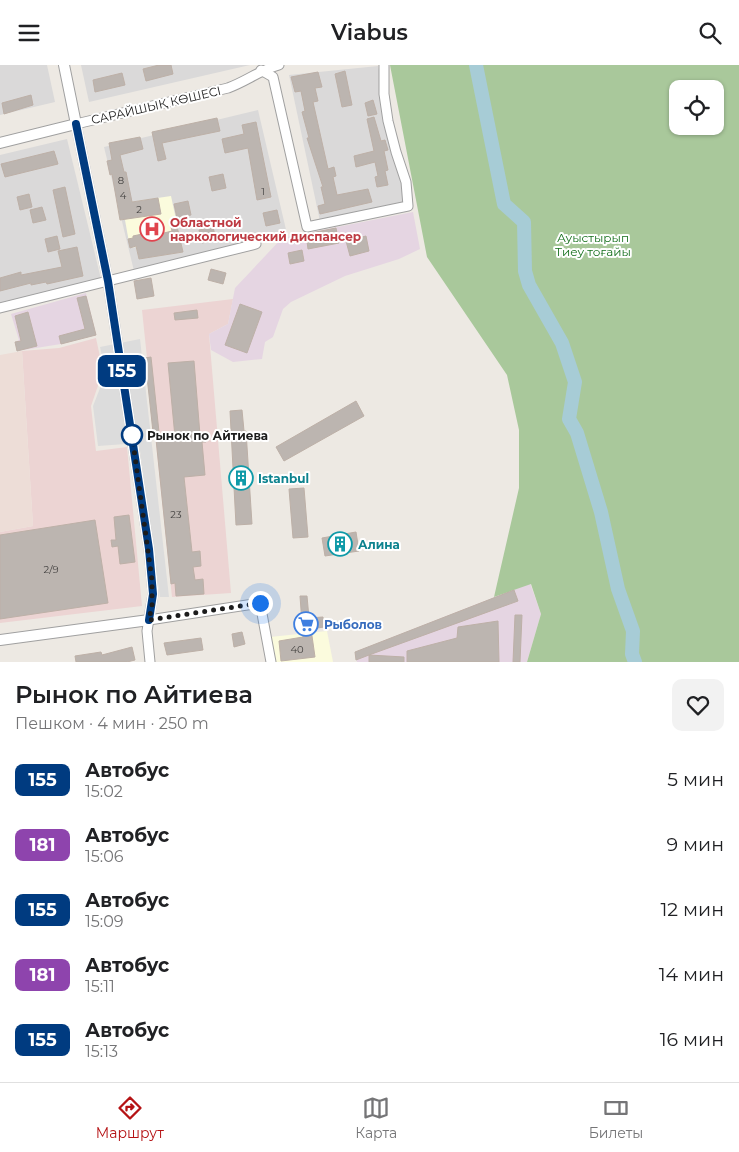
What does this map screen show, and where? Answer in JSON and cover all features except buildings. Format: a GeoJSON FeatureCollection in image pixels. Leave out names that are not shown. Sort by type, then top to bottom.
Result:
{"type":"FeatureCollection","features":[{"type":"Feature","properties":{"kind":"street"},"geometry":{"type":"LineString","coordinates":[[64,65],[108,281],[149,549],[153,594],[147,631],[150,662]]}},
{"type":"Feature","properties":{"kind":"street","name":"САРАЙШЫҚ КӨШЕСІ"},"geometry":{"type":"LineString","coordinates":[[0,143],[228,88],[244,82],[262,68],[279,65]]}},
{"type":"Feature","properties":{"kind":"street"},"geometry":{"type":"LineString","coordinates":[[262,68],[273,77],[306,227],[408,206],[406,182],[388,121],[384,94],[384,65]]}},
{"type":"Feature","properties":{"kind":"street"},"geometry":{"type":"LineString","coordinates":[[0,308],[256,244]]}},
{"type":"Feature","properties":{"kind":"street"},"geometry":{"type":"LineString","coordinates":[[0,640],[260,603],[271,662]]}},
{"type":"Feature","properties":{"kind":"shaded area"},"geometry":{"type":"Polygon","coordinates":[[[0,65],[47,65],[55,102],[0,115],[0,65]]]}},
{"type":"Feature","properties":{"kind":"shaded area"},"geometry":{"type":"Polygon","coordinates":[[[81,65],[250,65],[89,102],[81,65]]]}},
{"type":"Feature","properties":{"kind":"shaded area"},"geometry":{"type":"Polygon","coordinates":[[[378,66],[410,205],[321,226],[289,75],[378,66]]]}},
{"type":"Feature","properties":{"kind":"shaded area"},"geometry":{"type":"Polygon","coordinates":[[[258,110],[287,234],[134,271],[104,147],[258,110]]]}},
{"type":"Feature","properties":{"kind":"shaded area"},"geometry":{"type":"Polygon","coordinates":[[[67,139],[101,279],[0,303],[0,155],[67,139]]]}},
{"type":"Feature","properties":{"kind":"shaded area","name":"Областной наркологический диспансер"},"geometry":{"type":"Polygon","coordinates":[[[171,196],[183,252],[139,259],[136,247],[130,248],[125,220],[120,220],[117,204],[171,196]]]}},
{"type":"Feature","properties":{"kind":"shaded area"},"geometry":{"type":"Polygon","coordinates":[[[413,212],[420,249],[399,259],[345,276],[291,302],[283,309],[273,337],[265,342],[262,359],[233,362],[211,350],[209,334],[228,324],[235,288],[282,238],[413,212]]]}},
{"type":"Feature","properties":{"kind":"shaded area"},"geometry":{"type":"Polygon","coordinates":[[[86,293],[96,335],[61,344],[17,351],[15,342],[19,340],[11,314],[86,293]]]}},
{"type":"Feature","properties":{"kind":"shaded area"},"geometry":{"type":"Polygon","coordinates":[[[233,299],[228,324],[209,334],[231,593],[172,597],[142,310],[233,299]]]}},
{"type":"Feature","properties":{"kind":"shaded area"},"geometry":{"type":"Polygon","coordinates":[[[96,338],[103,371],[91,406],[96,451],[127,447],[142,606],[0,623],[0,532],[33,526],[22,351],[59,348],[96,338]]]}},
{"type":"Feature","properties":{"kind":"shaded area"},"geometry":{"type":"Polygon","coordinates":[[[140,339],[169,597],[160,597],[139,443],[98,446],[93,406],[106,373],[100,347],[140,339]]]}},
{"type":"Feature","properties":{"kind":"shaded area"},"geometry":{"type":"Polygon","coordinates":[[[22,351],[33,526],[0,532],[0,355],[22,351]]]}},
{"type":"Feature","properties":{"kind":"shaded area"},"geometry":{"type":"Polygon","coordinates":[[[530,583],[541,614],[527,662],[357,662],[355,652],[530,583]]]}},
{"type":"Feature","properties":{"kind":"shaded area"},"geometry":{"type":"Polygon","coordinates":[[[327,631],[333,662],[275,662],[270,637],[327,631]]]}},
{"type":"Feature","properties":{"kind":"green space","name":"Ауыстырып Тиеу тоғайы"},"geometry":{"type":"Polygon","coordinates":[[[390,65],[739,65],[739,662],[527,662],[541,614],[531,584],[494,597],[519,488],[519,430],[507,375],[427,257],[390,65]]]}},
{"type":"Feature","properties":{"kind":"waterway"},"geometry":{"type":"LineString","coordinates":[[476,65],[504,204],[524,222],[525,271],[529,285],[562,343],[575,382],[569,419],[577,433],[601,512],[618,589],[633,631],[632,654],[635,662]]}},
{"type":"Feature","properties":{"kind":"bus line","name":"155"},"geometry":{"type":"LineString","coordinates":[[76,124],[108,281],[149,549],[153,594],[149,620]]}},
{"type":"Feature","properties":{"kind":"place","name":"Областной наркологический диспансер"},"geometry":{"type":"Point","coordinates":[152,229]}},
{"type":"Feature","properties":{"kind":"place","name":"Рынок по Айтиева"},"geometry":{"type":"Point","coordinates":[132,435]}},
{"type":"Feature","properties":{"kind":"place","name":"Istanbul"},"geometry":{"type":"Point","coordinates":[241,478]}},
{"type":"Feature","properties":{"kind":"place","name":"Алина"},"geometry":{"type":"Point","coordinates":[340,544]}},
{"type":"Feature","properties":{"kind":"place","name":"Рыболов"},"geometry":{"type":"Point","coordinates":[306,624]}},
{"type":"Feature","properties":{"kind":"route"},"geometry":{"type":"LineString","coordinates":[[132,435],[132,433],[152,580],[153,594],[149,620],[260,603]]}}]}
